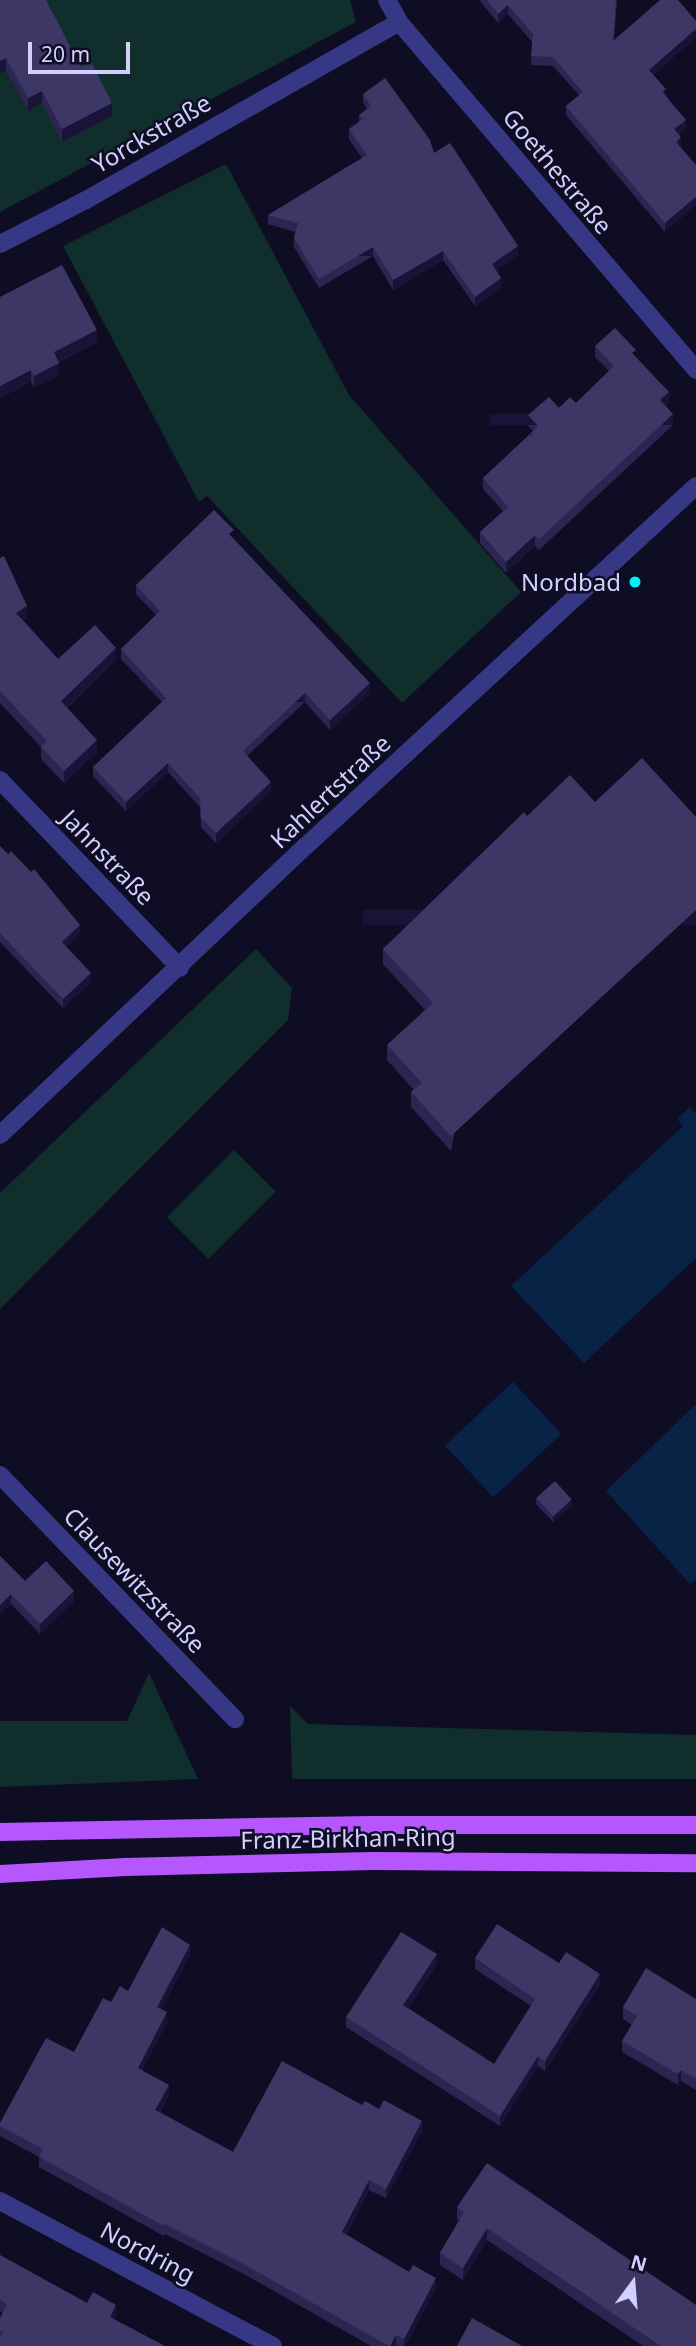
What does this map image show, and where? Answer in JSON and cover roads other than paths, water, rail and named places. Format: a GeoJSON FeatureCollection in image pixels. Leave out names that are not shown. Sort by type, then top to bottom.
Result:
{"type":"FeatureCollection","features":[{"type":"Feature","properties":{"kind":"main road","name":"Franz-Birkhan-Ring"},"geometry":{"type":"LineString","coordinates":[[0,1832],[370,1825],[696,1825]]}},
{"type":"Feature","properties":{"kind":"main road","name":"Franz-Birkhan-Ring"},"geometry":{"type":"LineString","coordinates":[[0,1874],[125,1867],[373,1861],[696,1863]]}},
{"type":"Feature","properties":{"kind":"street","name":"Goethestraße"},"geometry":{"type":"LineString","coordinates":[[387,0],[399,22],[696,370]]}},
{"type":"Feature","properties":{"kind":"street","name":"Yorckstraße"},"geometry":{"type":"LineString","coordinates":[[0,244],[86,200],[399,22]]}},
{"type":"Feature","properties":{"kind":"street","name":"Kahlertstraße"},"geometry":{"type":"LineString","coordinates":[[0,1135],[180,968],[307,845],[696,486]]}},
{"type":"Feature","properties":{"kind":"street","name":"Jahnstraße"},"geometry":{"type":"LineString","coordinates":[[0,780],[180,968]]}},
{"type":"Feature","properties":{"kind":"street","name":"Clausewitzstraße"},"geometry":{"type":"LineString","coordinates":[[0,1475],[235,1719]]}},
{"type":"Feature","properties":{"kind":"street","name":"Nordring"},"geometry":{"type":"LineString","coordinates":[[0,2201],[272,2346]]}},
{"type":"Feature","properties":{"kind":"water"},"geometry":{"type":"Polygon","coordinates":[[[690,1107],[696,1114],[696,1258],[584,1363],[511,1286],[683,1126],[677,1119],[690,1107]]]}},
{"type":"Feature","properties":{"kind":"water"},"geometry":{"type":"Polygon","coordinates":[[[513,1382],[561,1434],[493,1497],[445,1445],[513,1382]]]}},
{"type":"Feature","properties":{"kind":"water"},"geometry":{"type":"Polygon","coordinates":[[[696,1404],[696,1579],[690,1584],[606,1491],[696,1404]]]}},
{"type":"Feature","properties":{"kind":"place","name":"Nordbad"},"geometry":{"type":"Point","coordinates":[635,582]}}]}
